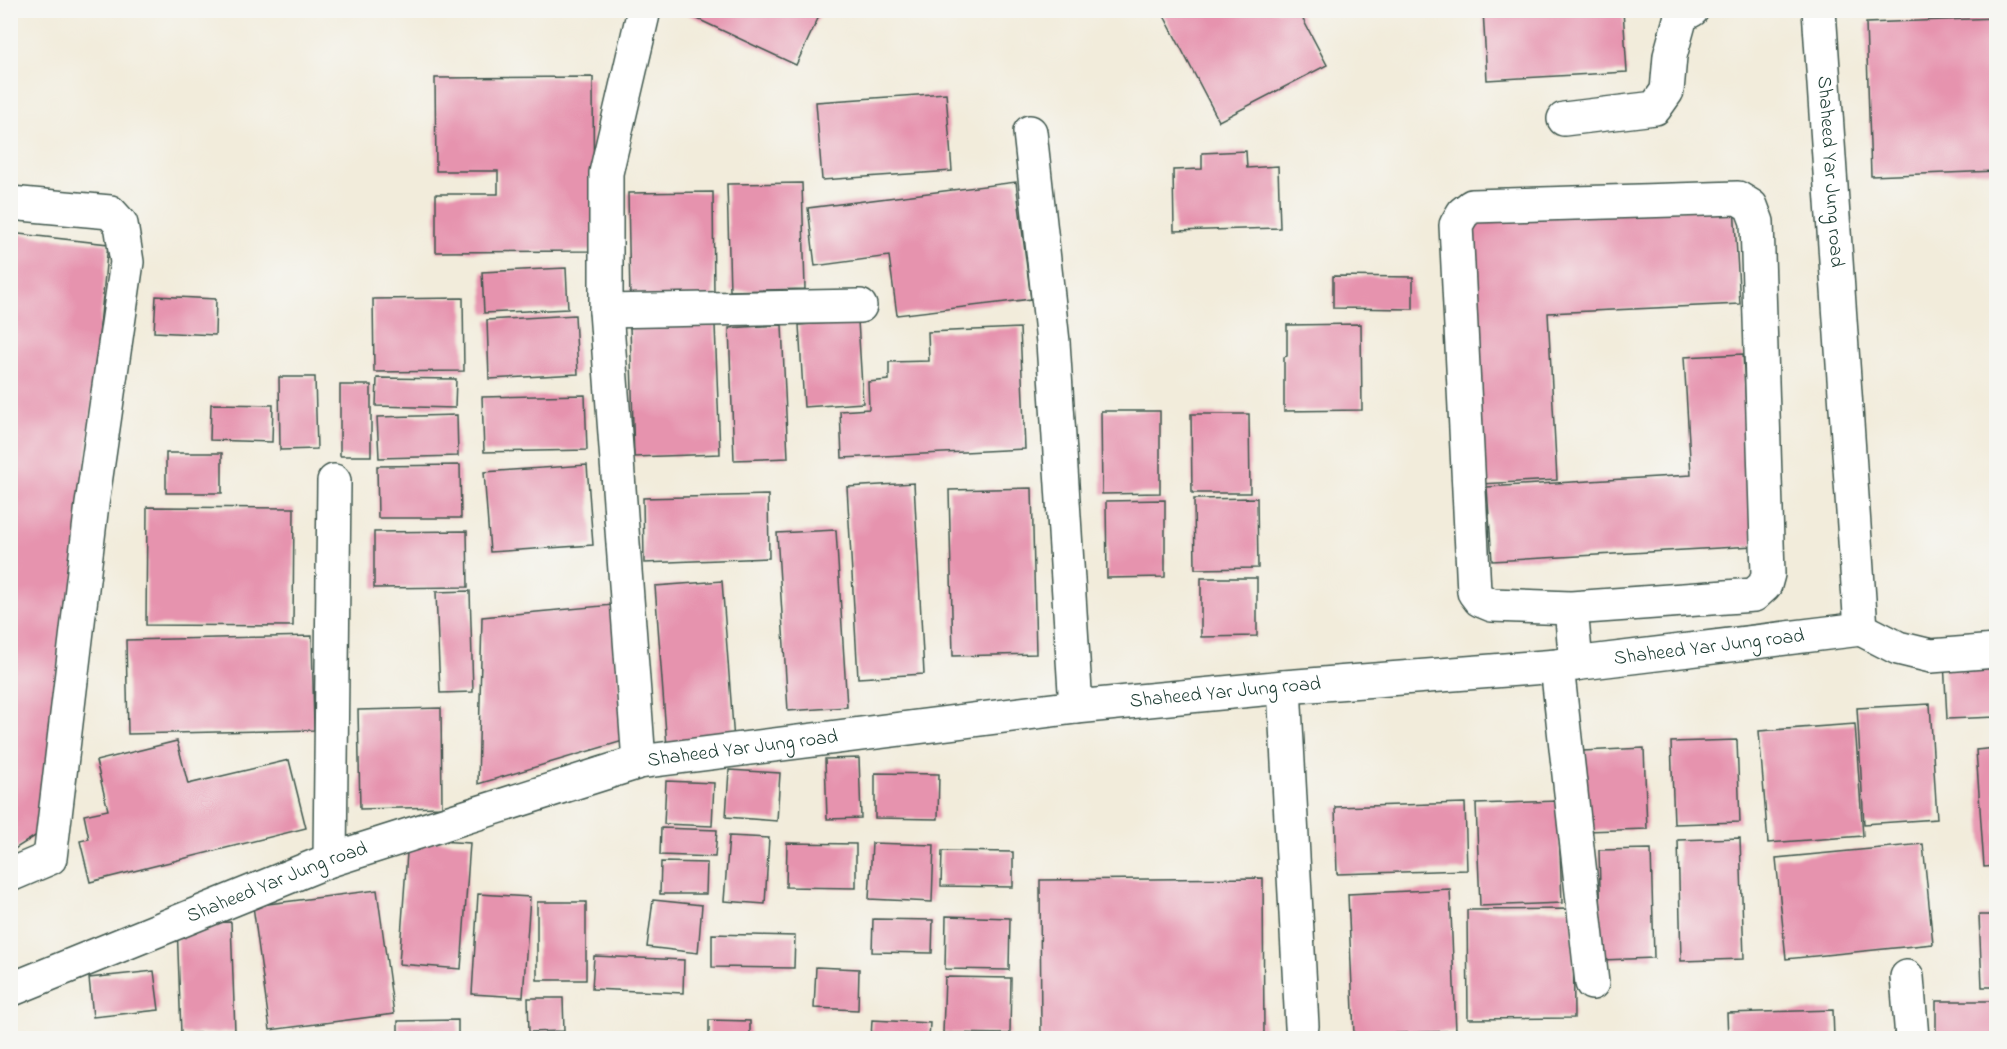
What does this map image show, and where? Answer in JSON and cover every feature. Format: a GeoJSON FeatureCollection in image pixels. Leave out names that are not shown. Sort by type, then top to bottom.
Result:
{"type":"FeatureCollection","features":[{"type":"Feature","properties":{"kind":"street"},"geometry":{"type":"LineString","coordinates":[[639,762],[606,311],[606,173],[644,10]]}},
{"type":"Feature","properties":{"kind":"street"},"geometry":{"type":"LineString","coordinates":[[1564,119],[1656,108],[1666,91],[1670,56],[1681,16],[1692,10]]}},
{"type":"Feature","properties":{"kind":"street","name":"Shaheed Yar Jung road"},"geometry":{"type":"LineString","coordinates":[[10,990],[330,860],[639,762],[1076,707],[1284,687],[1566,665],[1861,629],[1819,10]]}},
{"type":"Feature","properties":{"kind":"street"},"geometry":{"type":"LineString","coordinates":[[1030,132],[1053,342],[1076,707]]}},
{"type":"Feature","properties":{"kind":"street"},"geometry":{"type":"LineString","coordinates":[[1738,198],[1751,206],[1757,222],[1768,574],[1766,585],[1754,594],[1571,608],[1492,604],[1480,600],[1474,592],[1456,225],[1463,213],[1472,206],[1738,198]]}},
{"type":"Feature","properties":{"kind":"street"},"geometry":{"type":"LineString","coordinates":[[10,203],[110,213],[121,224],[127,262],[92,504],[50,858],[10,875]]}},
{"type":"Feature","properties":{"kind":"street"},"geometry":{"type":"LineString","coordinates":[[606,311],[860,306]]}},
{"type":"Feature","properties":{"kind":"street"},"geometry":{"type":"LineString","coordinates":[[330,860],[334,481]]}},
{"type":"Feature","properties":{"kind":"street"},"geometry":{"type":"LineString","coordinates":[[1571,608],[1566,665],[1592,983]]}},
{"type":"Feature","properties":{"kind":"street"},"geometry":{"type":"LineString","coordinates":[[1861,629],[1898,648],[1931,656],[1996,651]]}},
{"type":"Feature","properties":{"kind":"street"},"geometry":{"type":"LineString","coordinates":[[1284,687],[1302,1026]]}},
{"type":"Feature","properties":{"kind":"street"},"geometry":{"type":"LineString","coordinates":[[1907,977],[1912,1038]]}},
{"type":"Feature","properties":{"kind":"building"},"geometry":{"type":"Polygon","coordinates":[[[688,10],[822,10],[796,65],[687,14],[688,10]]]}},
{"type":"Feature","properties":{"kind":"building"},"geometry":{"type":"Polygon","coordinates":[[[1161,10],[1298,10],[1327,65],[1219,121],[1161,10]]]}},
{"type":"Feature","properties":{"kind":"building"},"geometry":{"type":"Polygon","coordinates":[[[1483,10],[1623,10],[1627,72],[1487,80],[1483,10]]]}},
{"type":"Feature","properties":{"kind":"building"},"geometry":{"type":"Polygon","coordinates":[[[1996,18],[1996,171],[1871,176],[1866,23],[1996,18]]]}},
{"type":"Feature","properties":{"kind":"building"},"geometry":{"type":"Polygon","coordinates":[[[593,77],[594,251],[436,252],[436,194],[498,194],[498,171],[436,171],[435,78],[593,77]]]}},
{"type":"Feature","properties":{"kind":"building"},"geometry":{"type":"Polygon","coordinates":[[[946,93],[952,171],[822,180],[816,102],[946,93]]]}},
{"type":"Feature","properties":{"kind":"building"},"geometry":{"type":"Polygon","coordinates":[[[1246,151],[1247,168],[1278,166],[1280,228],[1174,231],[1173,170],[1202,169],[1202,153],[1246,151]]]}},
{"type":"Feature","properties":{"kind":"building"},"geometry":{"type":"Polygon","coordinates":[[[1016,182],[1031,299],[897,315],[889,256],[815,266],[808,208],[1016,182]]]}},
{"type":"Feature","properties":{"kind":"building"},"geometry":{"type":"Polygon","coordinates":[[[802,183],[805,289],[730,291],[727,184],[802,183]]]}},
{"type":"Feature","properties":{"kind":"building"},"geometry":{"type":"Polygon","coordinates":[[[713,192],[714,298],[630,299],[628,193],[713,192]]]}},
{"type":"Feature","properties":{"kind":"building"},"geometry":{"type":"Polygon","coordinates":[[[1734,206],[1740,304],[1548,313],[1557,480],[1480,484],[1468,219],[1734,206]]]}},
{"type":"Feature","properties":{"kind":"building"},"geometry":{"type":"Polygon","coordinates":[[[10,233],[108,244],[51,826],[10,852],[10,233]]]}},
{"type":"Feature","properties":{"kind":"building"},"geometry":{"type":"Polygon","coordinates":[[[566,268],[568,309],[484,313],[482,272],[566,268]]]}},
{"type":"Feature","properties":{"kind":"building"},"geometry":{"type":"Polygon","coordinates":[[[1333,276],[1413,277],[1413,309],[1333,308],[1333,276]]]}},
{"type":"Feature","properties":{"kind":"building"},"geometry":{"type":"Polygon","coordinates":[[[156,296],[216,299],[215,335],[154,332],[156,296]]]}},
{"type":"Feature","properties":{"kind":"building"},"geometry":{"type":"Polygon","coordinates":[[[463,298],[464,371],[374,372],[373,299],[463,298]]]}},
{"type":"Feature","properties":{"kind":"building"},"geometry":{"type":"Polygon","coordinates":[[[575,315],[578,374],[489,379],[487,320],[575,315]]]}},
{"type":"Feature","properties":{"kind":"building"},"geometry":{"type":"Polygon","coordinates":[[[858,321],[863,403],[804,407],[799,325],[858,321]]]}},
{"type":"Feature","properties":{"kind":"building"},"geometry":{"type":"Polygon","coordinates":[[[1361,324],[1362,410],[1284,411],[1284,357],[1287,356],[1287,325],[1361,324]]]}},
{"type":"Feature","properties":{"kind":"building"},"geometry":{"type":"Polygon","coordinates":[[[715,325],[720,454],[634,457],[630,327],[715,325]]]}},
{"type":"Feature","properties":{"kind":"building"},"geometry":{"type":"Polygon","coordinates":[[[782,325],[788,458],[734,460],[729,328],[782,325]]]}},
{"type":"Feature","properties":{"kind":"building"},"geometry":{"type":"Polygon","coordinates":[[[1020,328],[1025,449],[842,458],[840,411],[869,409],[868,382],[889,380],[889,362],[929,361],[928,332],[1020,328]]]}},
{"type":"Feature","properties":{"kind":"building"},"geometry":{"type":"Polygon","coordinates":[[[1743,354],[1754,546],[1492,561],[1487,487],[1691,475],[1684,357],[1743,354]]]}},
{"type":"Feature","properties":{"kind":"building"},"geometry":{"type":"Polygon","coordinates":[[[279,377],[315,377],[317,449],[280,450],[279,377]]]}},
{"type":"Feature","properties":{"kind":"building"},"geometry":{"type":"Polygon","coordinates":[[[377,378],[456,379],[455,408],[376,406],[377,378]]]}},
{"type":"Feature","properties":{"kind":"building"},"geometry":{"type":"Polygon","coordinates":[[[340,385],[371,385],[371,456],[340,456],[340,385]]]}},
{"type":"Feature","properties":{"kind":"building"},"geometry":{"type":"Polygon","coordinates":[[[585,395],[587,450],[484,452],[482,397],[585,395]]]}},
{"type":"Feature","properties":{"kind":"building"},"geometry":{"type":"Polygon","coordinates":[[[211,404],[273,405],[272,442],[210,440],[211,404]]]}},
{"type":"Feature","properties":{"kind":"building"},"geometry":{"type":"Polygon","coordinates":[[[1101,411],[1160,411],[1160,493],[1102,494],[1101,411]]]}},
{"type":"Feature","properties":{"kind":"building"},"geometry":{"type":"Polygon","coordinates":[[[1191,414],[1249,414],[1250,493],[1192,493],[1191,414]]]}},
{"type":"Feature","properties":{"kind":"building"},"geometry":{"type":"Polygon","coordinates":[[[457,415],[458,456],[379,458],[377,417],[457,415]]]}},
{"type":"Feature","properties":{"kind":"building"},"geometry":{"type":"Polygon","coordinates":[[[166,453],[222,453],[222,493],[166,493],[166,453]]]}},
{"type":"Feature","properties":{"kind":"building"},"geometry":{"type":"Polygon","coordinates":[[[460,465],[461,518],[378,518],[377,466],[460,465]]]}},
{"type":"Feature","properties":{"kind":"building"},"geometry":{"type":"Polygon","coordinates":[[[587,465],[593,545],[490,552],[484,472],[587,465]]]}},
{"type":"Feature","properties":{"kind":"building"},"geometry":{"type":"Polygon","coordinates":[[[914,483],[924,674],[858,678],[847,487],[914,483]]]}},
{"type":"Feature","properties":{"kind":"building"},"geometry":{"type":"Polygon","coordinates":[[[1032,488],[1036,654],[953,656],[949,490],[1032,488]]]}},
{"type":"Feature","properties":{"kind":"building"},"geometry":{"type":"Polygon","coordinates":[[[768,495],[769,558],[644,563],[643,498],[768,495]]]}},
{"type":"Feature","properties":{"kind":"building"},"geometry":{"type":"Polygon","coordinates":[[[1257,498],[1258,568],[1195,569],[1194,499],[1257,498]]]}},
{"type":"Feature","properties":{"kind":"building"},"geometry":{"type":"Polygon","coordinates":[[[1165,500],[1165,577],[1107,578],[1106,501],[1165,500]]]}},
{"type":"Feature","properties":{"kind":"building"},"geometry":{"type":"Polygon","coordinates":[[[147,507],[294,508],[293,626],[146,625],[147,507]]]}},
{"type":"Feature","properties":{"kind":"building"},"geometry":{"type":"Polygon","coordinates":[[[836,530],[847,707],[788,711],[777,533],[836,530]]]}},
{"type":"Feature","properties":{"kind":"building"},"geometry":{"type":"Polygon","coordinates":[[[467,531],[468,587],[374,588],[374,532],[467,531]]]}},
{"type":"Feature","properties":{"kind":"building"},"geometry":{"type":"Polygon","coordinates":[[[1201,578],[1257,578],[1257,636],[1201,637],[1201,578]]]}},
{"type":"Feature","properties":{"kind":"building"},"geometry":{"type":"Polygon","coordinates":[[[722,581],[734,741],[667,747],[655,586],[722,581]]]}},
{"type":"Feature","properties":{"kind":"building"},"geometry":{"type":"Polygon","coordinates":[[[470,591],[473,692],[440,693],[436,592],[470,591]]]}},
{"type":"Feature","properties":{"kind":"building"},"geometry":{"type":"Polygon","coordinates":[[[613,605],[623,741],[478,784],[482,617],[613,605]]]}},
{"type":"Feature","properties":{"kind":"building"},"geometry":{"type":"Polygon","coordinates":[[[312,636],[314,730],[128,734],[126,640],[312,636]]]}},
{"type":"Feature","properties":{"kind":"building"},"geometry":{"type":"Polygon","coordinates":[[[1996,658],[1996,717],[1947,719],[1944,661],[1996,658]]]}},
{"type":"Feature","properties":{"kind":"building"},"geometry":{"type":"Polygon","coordinates":[[[1930,704],[1937,819],[1864,824],[1857,708],[1930,704]]]}},
{"type":"Feature","properties":{"kind":"building"},"geometry":{"type":"Polygon","coordinates":[[[441,708],[442,807],[360,809],[358,710],[441,708]]]}},
{"type":"Feature","properties":{"kind":"building"},"geometry":{"type":"Polygon","coordinates":[[[1855,724],[1863,836],[1768,843],[1759,731],[1855,724]]]}},
{"type":"Feature","properties":{"kind":"building"},"geometry":{"type":"Polygon","coordinates":[[[1737,740],[1740,822],[1674,824],[1671,742],[1737,740]]]}},
{"type":"Feature","properties":{"kind":"building"},"geometry":{"type":"Polygon","coordinates":[[[177,741],[188,784],[289,760],[306,828],[90,882],[80,841],[89,839],[84,815],[108,810],[96,761],[177,741]]]}},
{"type":"Feature","properties":{"kind":"building"},"geometry":{"type":"Polygon","coordinates":[[[1644,748],[1647,829],[1586,831],[1583,751],[1644,748]]]}},
{"type":"Feature","properties":{"kind":"building"},"geometry":{"type":"Polygon","coordinates":[[[1996,748],[1996,866],[1984,867],[1976,750],[1996,748]]]}},
{"type":"Feature","properties":{"kind":"building"},"geometry":{"type":"Polygon","coordinates":[[[859,758],[861,818],[827,819],[825,759],[859,758]]]}},
{"type":"Feature","properties":{"kind":"building"},"geometry":{"type":"Polygon","coordinates":[[[729,770],[780,773],[777,821],[726,817],[729,770]]]}},
{"type":"Feature","properties":{"kind":"building"},"geometry":{"type":"Polygon","coordinates":[[[875,773],[939,774],[938,819],[875,818],[875,773]]]}},
{"type":"Feature","properties":{"kind":"building"},"geometry":{"type":"Polygon","coordinates":[[[666,781],[714,783],[712,826],[664,824],[666,781]]]}},
{"type":"Feature","properties":{"kind":"building"},"geometry":{"type":"Polygon","coordinates":[[[1558,801],[1562,903],[1480,906],[1476,804],[1558,801]]]}},
{"type":"Feature","properties":{"kind":"building"},"geometry":{"type":"Polygon","coordinates":[[[1465,803],[1467,870],[1337,874],[1335,807],[1465,803]]]}},
{"type":"Feature","properties":{"kind":"building"},"geometry":{"type":"Polygon","coordinates":[[[661,828],[717,830],[715,857],[660,855],[661,828]]]}},
{"type":"Feature","properties":{"kind":"building"},"geometry":{"type":"Polygon","coordinates":[[[729,836],[769,838],[765,904],[724,901],[729,836]]]}},
{"type":"Feature","properties":{"kind":"building"},"geometry":{"type":"Polygon","coordinates":[[[1740,838],[1744,959],[1681,961],[1678,840],[1740,838]]]}},
{"type":"Feature","properties":{"kind":"building"},"geometry":{"type":"Polygon","coordinates":[[[408,839],[470,843],[461,969],[399,964],[408,839]]]}},
{"type":"Feature","properties":{"kind":"building"},"geometry":{"type":"Polygon","coordinates":[[[787,843],[856,844],[856,888],[786,887],[787,843]]]}},
{"type":"Feature","properties":{"kind":"building"},"geometry":{"type":"Polygon","coordinates":[[[872,843],[934,845],[932,902],[869,899],[872,843]]]}},
{"type":"Feature","properties":{"kind":"building"},"geometry":{"type":"Polygon","coordinates":[[[1923,844],[1933,944],[1786,959],[1776,858],[1923,844]]]}},
{"type":"Feature","properties":{"kind":"building"},"geometry":{"type":"Polygon","coordinates":[[[1651,849],[1654,958],[1602,960],[1599,850],[1651,849]]]}},
{"type":"Feature","properties":{"kind":"building"},"geometry":{"type":"Polygon","coordinates":[[[942,851],[1013,852],[1013,887],[941,886],[942,851]]]}},
{"type":"Feature","properties":{"kind":"building"},"geometry":{"type":"Polygon","coordinates":[[[661,862],[707,863],[706,894],[660,894],[661,862]]]}},
{"type":"Feature","properties":{"kind":"building"},"geometry":{"type":"Polygon","coordinates":[[[1263,878],[1264,1038],[1041,1038],[1040,880],[1263,878]]]}},
{"type":"Feature","properties":{"kind":"building"},"geometry":{"type":"Polygon","coordinates":[[[1450,889],[1456,1031],[1354,1035],[1348,894],[1450,889]]]}},
{"type":"Feature","properties":{"kind":"building"},"geometry":{"type":"Polygon","coordinates":[[[377,890],[394,1014],[270,1030],[253,906],[377,890]]]}},
{"type":"Feature","properties":{"kind":"building"},"geometry":{"type":"Polygon","coordinates":[[[478,894],[530,897],[523,997],[472,994],[478,894]]]}},
{"type":"Feature","properties":{"kind":"building"},"geometry":{"type":"Polygon","coordinates":[[[653,900],[702,905],[698,953],[647,947],[653,900]]]}},
{"type":"Feature","properties":{"kind":"building"},"geometry":{"type":"Polygon","coordinates":[[[537,902],[586,902],[586,980],[537,980],[537,902]]]}},
{"type":"Feature","properties":{"kind":"building"},"geometry":{"type":"Polygon","coordinates":[[[1573,909],[1574,1018],[1468,1019],[1467,910],[1573,909]]]}},
{"type":"Feature","properties":{"kind":"building"},"geometry":{"type":"Polygon","coordinates":[[[1979,915],[1996,915],[1996,987],[1982,987],[1979,915]]]}},
{"type":"Feature","properties":{"kind":"building"},"geometry":{"type":"Polygon","coordinates":[[[946,916],[1010,918],[1009,970],[945,969],[946,916]]]}},
{"type":"Feature","properties":{"kind":"building"},"geometry":{"type":"Polygon","coordinates":[[[873,919],[933,920],[932,953],[872,952],[873,919]]]}},
{"type":"Feature","properties":{"kind":"building"},"geometry":{"type":"Polygon","coordinates":[[[231,922],[235,1032],[181,1034],[177,924],[231,922]]]}},
{"type":"Feature","properties":{"kind":"building"},"geometry":{"type":"Polygon","coordinates":[[[712,934],[795,936],[794,968],[712,967],[712,934]]]}},
{"type":"Feature","properties":{"kind":"building"},"geometry":{"type":"Polygon","coordinates":[[[594,956],[684,960],[683,993],[592,989],[594,956]]]}},
{"type":"Feature","properties":{"kind":"building"},"geometry":{"type":"Polygon","coordinates":[[[816,967],[859,969],[858,1010],[814,1008],[816,967]]]}},
{"type":"Feature","properties":{"kind":"building"},"geometry":{"type":"Polygon","coordinates":[[[154,971],[159,1010],[93,1017],[89,978],[154,971]]]}},
{"type":"Feature","properties":{"kind":"building"},"geometry":{"type":"Polygon","coordinates":[[[945,977],[1011,978],[1010,1034],[943,1033],[945,977]]]}},
{"type":"Feature","properties":{"kind":"building"},"geometry":{"type":"Polygon","coordinates":[[[528,998],[563,998],[564,1031],[529,1032],[528,998]]]}},
{"type":"Feature","properties":{"kind":"building"},"geometry":{"type":"Polygon","coordinates":[[[1936,1001],[1996,1001],[1996,1038],[1936,1038],[1936,1001]]]}},
{"type":"Feature","properties":{"kind":"building"},"geometry":{"type":"Polygon","coordinates":[[[1833,1010],[1834,1038],[1728,1038],[1727,1013],[1833,1010]]]}},
{"type":"Feature","properties":{"kind":"building"},"geometry":{"type":"Polygon","coordinates":[[[458,1020],[458,1038],[398,1038],[398,1021],[458,1020]]]}},
{"type":"Feature","properties":{"kind":"building"},"geometry":{"type":"Polygon","coordinates":[[[709,1020],[750,1021],[750,1038],[709,1038],[709,1020]]]}},
{"type":"Feature","properties":{"kind":"building"},"geometry":{"type":"Polygon","coordinates":[[[872,1020],[930,1023],[929,1038],[871,1038],[872,1020]]]}}]}
